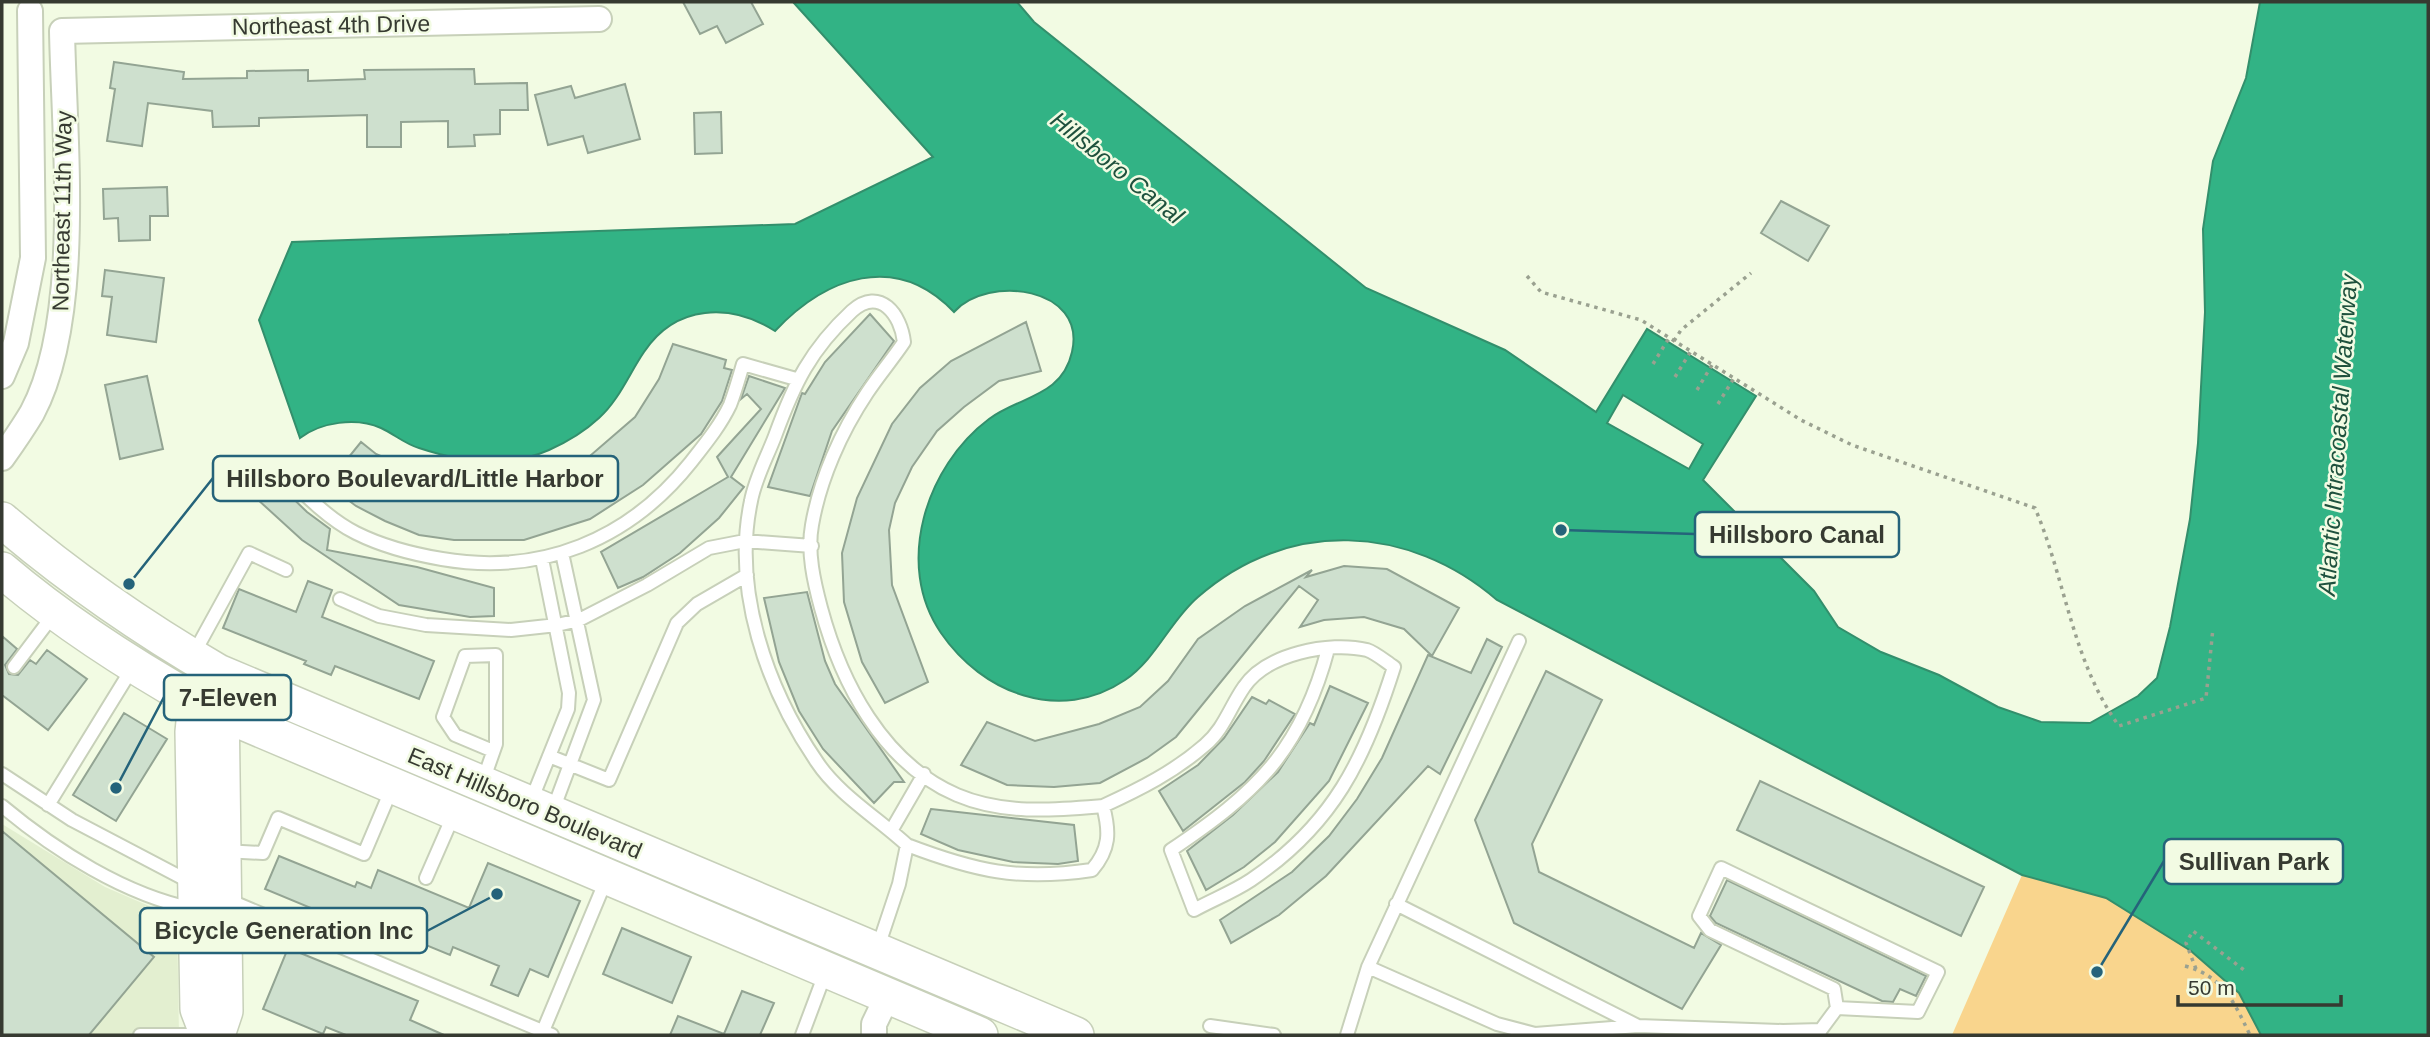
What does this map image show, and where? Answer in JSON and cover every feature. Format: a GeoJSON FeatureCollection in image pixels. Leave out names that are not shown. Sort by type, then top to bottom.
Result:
{"type":"FeatureCollection","features":[{"type":"Feature","properties":{"kind":"main road","name":"East Hillsboro Boulevard"},"geometry":{"type":"LineString","coordinates":[[2,520],[79,584],[144,629],[205,664],[1070,1033]]}},
{"type":"Feature","properties":{"kind":"main road","name":"East Hillsboro Boulevard"},"geometry":{"type":"LineString","coordinates":[[2,570],[55,612],[133,666],[210,709],[827,971],[958,1032]]}},
{"type":"Feature","properties":{"kind":"main road"},"geometry":{"type":"LineString","coordinates":[[205,664],[224,851],[205,898],[198,1009],[208,1035]]}},
{"type":"Feature","properties":{"kind":"main road"},"geometry":{"type":"LineString","coordinates":[[210,709],[193,732],[205,898],[225,1011],[217,1035]]}},
{"type":"Feature","properties":{"kind":"main road"},"geometry":{"type":"LineString","coordinates":[[762,943],[783,937],[846,962],[862,964],[877,951]]}},
{"type":"Feature","properties":{"kind":"main road"},"geometry":{"type":"LineString","coordinates":[[887,997],[934,988],[1070,1033]]}},
{"type":"Feature","properties":{"kind":"street","name":"Northeast 11th Way"},"geometry":{"type":"LineString","coordinates":[[2,458],[32,412],[51,359],[62,310],[65,202],[62,31],[24,6]]}},
{"type":"Feature","properties":{"kind":"street","name":"Northeast 11th Way"},"geometry":{"type":"LineString","coordinates":[[2,376],[16,343],[33,258],[24,6]]}},
{"type":"Feature","properties":{"kind":"street","name":"Northeast 4th Drive"},"geometry":{"type":"LineString","coordinates":[[62,31],[599,19]]}},
{"type":"Feature","properties":{"kind":"street"},"geometry":{"type":"LineString","coordinates":[[31,202],[65,202]]}},
{"type":"Feature","properties":{"kind":"street"},"geometry":{"type":"LineString","coordinates":[[16,343],[51,359]]}},
{"type":"Feature","properties":{"kind":"street"},"geometry":{"type":"LineString","coordinates":[[874,1035],[874,1024],[887,997]]}},
{"type":"Feature","properties":{"kind":"lane"},"geometry":{"type":"LineString","coordinates":[[1103,806],[1109,836],[1104,856],[1092,870],[1056,875],[998,873],[963,866],[906,845],[857,804],[818,765],[780,703],[759,641],[747,576],[745,541],[751,499],[796,379],[834,330],[859,305],[875,302],[892,309],[902,323],[904,342],[867,393],[835,452],[811,527],[812,577],[837,660],[855,698],[906,761],[923,774],[957,795],[990,806],[1053,810],[1103,806],[1152,784],[1206,744],[1230,715],[1244,686],[1266,666],[1297,652],[1328,649],[1368,650],[1394,667],[1360,759],[1334,804],[1297,844],[1250,881],[1194,910],[1171,850],[1220,818],[1280,759],[1304,720],[1328,649]]}},
{"type":"Feature","properties":{"kind":"lane"},"geometry":{"type":"LineString","coordinates":[[286,476],[306,496],[354,533],[401,552],[457,561],[501,564],[542,559],[562,554],[626,522],[668,491],[709,439],[730,405],[743,364],[796,379]]}},
{"type":"Feature","properties":{"kind":"lane"},"geometry":{"type":"LineString","coordinates":[[340,599],[379,616],[426,625],[511,630],[557,625],[579,620],[647,585],[709,548],[745,541],[812,546]]}},
{"type":"Feature","properties":{"kind":"lane"},"geometry":{"type":"LineString","coordinates":[[205,664],[249,553],[286,570]]}},
{"type":"Feature","properties":{"kind":"lane"},"geometry":{"type":"LineString","coordinates":[[540,809],[571,765],[594,700],[579,620],[562,554]]}},
{"type":"Feature","properties":{"kind":"lane"},"geometry":{"type":"LineString","coordinates":[[540,809],[549,756],[568,709],[569,693],[542,559]]}},
{"type":"Feature","properties":{"kind":"lane"},"geometry":{"type":"LineString","coordinates":[[549,756],[608,780],[677,623],[697,604],[747,576]]}},
{"type":"Feature","properties":{"kind":"lane"},"geometry":{"type":"LineString","coordinates":[[14,667],[55,612]]}},
{"type":"Feature","properties":{"kind":"lane"},"geometry":{"type":"LineString","coordinates":[[1347,1035],[1368,967],[1519,641]]}},
{"type":"Feature","properties":{"kind":"lane"},"geometry":{"type":"LineString","coordinates":[[481,784],[493,751],[496,655],[465,656],[443,717],[455,735],[493,751]]}},
{"type":"Feature","properties":{"kind":"lane"},"geometry":{"type":"LineString","coordinates":[[48,805],[133,666]]}},
{"type":"Feature","properties":{"kind":"lane"},"geometry":{"type":"LineString","coordinates":[[2,774],[48,805],[205,898],[547,1033],[607,878]]}},
{"type":"Feature","properties":{"kind":"lane"},"geometry":{"type":"LineString","coordinates":[[891,831],[923,774]]}},
{"type":"Feature","properties":{"kind":"lane"},"geometry":{"type":"LineString","coordinates":[[224,851],[263,853],[278,818],[365,853],[392,788]]}},
{"type":"Feature","properties":{"kind":"lane"},"geometry":{"type":"LineString","coordinates":[[2,806],[62,851],[145,894],[168,904],[205,898]]}},
{"type":"Feature","properties":{"kind":"lane"},"geometry":{"type":"LineString","coordinates":[[426,878],[454,814]]}},
{"type":"Feature","properties":{"kind":"lane"},"geometry":{"type":"LineString","coordinates":[[877,951],[900,884],[906,845]]}},
{"type":"Feature","properties":{"kind":"lane"},"geometry":{"type":"LineString","coordinates":[[1368,967],[1497,1024],[1535,1034],[1638,1026],[1819,1032],[1837,1008],[1834,989],[1710,930],[1699,916],[1721,868],[1938,972],[1918,1012],[1837,1008]]}},
{"type":"Feature","properties":{"kind":"lane"},"geometry":{"type":"LineString","coordinates":[[1396,904],[1638,1026]]}},
{"type":"Feature","properties":{"kind":"lane"},"geometry":{"type":"LineString","coordinates":[[802,1035],[827,971]]}},
{"type":"Feature","properties":{"kind":"lane"},"geometry":{"type":"LineString","coordinates":[[1209,1026],[1274,1035]]}},
{"type":"Feature","properties":{"kind":"lane"},"geometry":{"type":"LineString","coordinates":[[140,1035],[193,1035]]}},
{"type":"Feature","properties":{"kind":"path"},"geometry":{"type":"LineString","coordinates":[[1674,341],[1681,330],[1751,273]]}},
{"type":"Feature","properties":{"kind":"path"},"geometry":{"type":"LineString","coordinates":[[1527,276],[1541,292],[1641,320],[1801,420],[1853,445],[2028,503],[2035,508],[2064,587],[2069,622],[2100,700],[2119,726],[2206,698],[2213,628]]}},
{"type":"Feature","properties":{"kind":"path"},"geometry":{"type":"LineString","coordinates":[[1653,364],[1669,338]]}},
{"type":"Feature","properties":{"kind":"path"},"geometry":{"type":"LineString","coordinates":[[1675,377],[1691,351]]}},
{"type":"Feature","properties":{"kind":"path"},"geometry":{"type":"LineString","coordinates":[[1697,390],[1712,364]]}},
{"type":"Feature","properties":{"kind":"path"},"geometry":{"type":"LineString","coordinates":[[1718,404],[1734,378]]}},
{"type":"Feature","properties":{"kind":"path"},"geometry":{"type":"LineString","coordinates":[[2196,969],[2186,943],[2193,932],[2244,971]]}},
{"type":"Feature","properties":{"kind":"path"},"geometry":{"type":"LineString","coordinates":[[2185,966],[2196,969],[2231,995],[2250,1035]]}},
{"type":"Feature","properties":{"kind":"shaded area"},"geometry":{"type":"Polygon","coordinates":[[[2,824],[105,887],[177,918],[179,1035],[2,1035],[2,824]]]}},
{"type":"Feature","properties":{"kind":"shaded area"},"geometry":{"type":"Polygon","coordinates":[[[2022,875],[2106,898],[2191,951],[2239,993],[2261,1035],[1952,1035],[2022,875]]]}},
{"type":"Feature","properties":{"kind":"water","name":"Atlantic Intracoastal Waterway"},"geometry":{"type":"Polygon","coordinates":[[[793,2],[1017,2],[1034,22],[1366,288],[1505,350],[1596,412],[1647,329],[1756,396],[1703,480],[1814,591],[1838,627],[1881,652],[1939,675],[1998,707],[2041,722],[2090,723],[2138,696],[2157,678],[2170,627],[2190,519],[2198,443],[2205,312],[2203,229],[2213,161],[2246,78],[2260,2],[2428,2],[2428,1035],[2261,1035],[2239,993],[2191,951],[2106,898],[2022,875],[1497,600],[1463,575],[1426,556],[1387,545],[1348,540],[1309,543],[1270,553],[1233,571],[1188,607],[1146,662],[1125,680],[1100,693],[1075,700],[1049,700],[1024,696],[1000,686],[978,672],[958,654],[941,633],[927,606],[920,577],[919,548],[924,518],[934,489],[948,463],[967,439],[1001,411],[1050,387],[1067,367],[1072,352],[1073,330],[1065,313],[1050,301],[1031,293],[989,293],[969,300],[954,312],[932,293],[909,282],[885,277],[862,278],[839,285],[816,297],[775,331],[758,322],[723,313],[688,317],[657,336],[612,403],[588,427],[549,450],[533,456],[501,461],[468,460],[435,453],[409,444],[381,428],[361,423],[328,425],[300,438],[259,320],[292,242],[795,224],[933,157],[793,2]],[[1623,395],[1607,423],[1689,469],[1703,444],[1623,395]]]}},
{"type":"Feature","properties":{"kind":"building"},"geometry":{"type":"Polygon","coordinates":[[[683,2],[751,2],[763,24],[726,43],[717,26],[700,34],[683,2]]]}},
{"type":"Feature","properties":{"kind":"building"},"geometry":{"type":"Polygon","coordinates":[[[114,62],[184,72],[183,79],[247,78],[247,71],[308,70],[308,81],[365,79],[364,70],[474,69],[475,84],[527,83],[528,110],[500,110],[500,134],[474,135],[475,146],[448,147],[448,121],[401,122],[401,147],[367,147],[367,115],[259,118],[259,126],[213,127],[212,111],[148,103],[142,146],[107,141],[115,89],[110,88],[114,62]]]}},
{"type":"Feature","properties":{"kind":"building"},"geometry":{"type":"Polygon","coordinates":[[[625,84],[640,139],[588,153],[583,136],[548,145],[535,95],[571,86],[575,98],[625,84]]]}},
{"type":"Feature","properties":{"kind":"building"},"geometry":{"type":"Polygon","coordinates":[[[721,112],[722,153],[695,154],[694,113],[721,112]]]}},
{"type":"Feature","properties":{"kind":"building"},"geometry":{"type":"Polygon","coordinates":[[[167,187],[168,216],[150,216],[150,240],[119,241],[118,218],[104,219],[103,189],[167,187]]]}},
{"type":"Feature","properties":{"kind":"building"},"geometry":{"type":"Polygon","coordinates":[[[1781,201],[1829,226],[1808,261],[1761,233],[1781,201]]]}},
{"type":"Feature","properties":{"kind":"building"},"geometry":{"type":"Polygon","coordinates":[[[105,270],[164,278],[156,342],[107,335],[112,297],[102,296],[105,270]]]}},
{"type":"Feature","properties":{"kind":"building"},"geometry":{"type":"Polygon","coordinates":[[[870,314],[894,341],[832,431],[810,496],[768,487],[802,393],[805,394],[825,362],[870,314]]]}},
{"type":"Feature","properties":{"kind":"building"},"geometry":{"type":"Polygon","coordinates":[[[1026,322],[1041,371],[999,381],[937,431],[912,467],[895,503],[889,530],[892,585],[928,682],[885,703],[862,662],[844,602],[842,553],[857,498],[892,424],[920,388],[951,361],[1026,322]]]}},
{"type":"Feature","properties":{"kind":"building"},"geometry":{"type":"Polygon","coordinates":[[[673,344],[726,360],[724,368],[732,370],[722,401],[701,434],[643,485],[590,519],[524,540],[454,540],[419,535],[385,521],[356,506],[327,484],[361,442],[376,454],[436,480],[485,487],[551,475],[583,462],[635,417],[659,379],[673,344]]]}},
{"type":"Feature","properties":{"kind":"building"},"geometry":{"type":"Polygon","coordinates":[[[147,376],[163,449],[120,459],[105,385],[147,376]]]}},
{"type":"Feature","properties":{"kind":"building"},"geometry":{"type":"Polygon","coordinates":[[[749,376],[785,388],[731,477],[744,487],[719,518],[680,553],[643,577],[618,588],[601,552],[728,477],[717,457],[761,409],[747,394],[741,399],[749,376]]]}},
{"type":"Feature","properties":{"kind":"building"},"geometry":{"type":"Polygon","coordinates":[[[275,481],[307,512],[330,529],[327,550],[417,567],[494,588],[494,616],[470,617],[399,605],[302,540],[256,498],[275,481]]]}},
{"type":"Feature","properties":{"kind":"building"},"geometry":{"type":"Polygon","coordinates":[[[1344,566],[1387,569],[1459,608],[1432,656],[1404,629],[1364,617],[1324,620],[1300,627],[1318,600],[1299,586],[1176,737],[1147,758],[1100,783],[1054,787],[1007,785],[961,765],[987,722],[1035,741],[1099,724],[1140,707],[1168,681],[1198,639],[1245,606],[1312,570],[1306,577],[1344,566]]]}},
{"type":"Feature","properties":{"kind":"building"},"geometry":{"type":"Polygon","coordinates":[[[308,581],[332,590],[322,617],[434,661],[419,699],[335,666],[331,675],[304,664],[306,661],[223,628],[239,589],[296,612],[308,581]]]}},
{"type":"Feature","properties":{"kind":"building"},"geometry":{"type":"Polygon","coordinates":[[[807,592],[825,661],[835,684],[904,782],[894,782],[874,803],[823,749],[799,711],[779,662],[764,598],[807,592]]]}},
{"type":"Feature","properties":{"kind":"building"},"geometry":{"type":"Polygon","coordinates":[[[2,636],[17,649],[5,665],[9,674],[18,675],[30,660],[36,664],[47,650],[87,679],[48,730],[2,695],[2,636]]]}},
{"type":"Feature","properties":{"kind":"building"},"geometry":{"type":"Polygon","coordinates":[[[1487,639],[1502,647],[1440,774],[1428,766],[1326,876],[1279,915],[1231,943],[1220,920],[1292,872],[1329,836],[1357,799],[1382,758],[1428,655],[1471,673],[1487,639]]]}},
{"type":"Feature","properties":{"kind":"building"},"geometry":{"type":"Polygon","coordinates":[[[1546,671],[1602,700],[1532,844],[1539,872],[1694,948],[1701,933],[1721,945],[1682,1009],[1514,923],[1475,820],[1546,671]]]}},
{"type":"Feature","properties":{"kind":"building"},"geometry":{"type":"Polygon","coordinates":[[[1330,686],[1368,703],[1329,781],[1275,842],[1244,867],[1206,890],[1187,851],[1233,815],[1278,772],[1310,723],[1314,725],[1330,686]]]}},
{"type":"Feature","properties":{"kind":"building"},"geometry":{"type":"Polygon","coordinates":[[[1252,697],[1266,704],[1269,700],[1295,714],[1264,761],[1245,782],[1183,831],[1159,791],[1198,765],[1224,738],[1252,697]]]}},
{"type":"Feature","properties":{"kind":"building"},"geometry":{"type":"Polygon","coordinates":[[[124,713],[167,739],[116,821],[73,795],[124,713]]]}},
{"type":"Feature","properties":{"kind":"building"},"geometry":{"type":"Polygon","coordinates":[[[1760,781],[1984,887],[1961,936],[1737,830],[1760,781]]]}},
{"type":"Feature","properties":{"kind":"building"},"geometry":{"type":"Polygon","coordinates":[[[931,809],[1074,825],[1078,861],[1058,864],[1013,862],[958,850],[921,834],[931,809]]]}},
{"type":"Feature","properties":{"kind":"building"},"geometry":{"type":"Polygon","coordinates":[[[2,831],[154,957],[89,1035],[2,1035],[2,831]]]}},
{"type":"Feature","properties":{"kind":"building"},"geometry":{"type":"Polygon","coordinates":[[[279,856],[355,887],[357,882],[371,888],[378,870],[469,908],[488,863],[580,901],[548,977],[530,969],[518,996],[491,985],[499,966],[453,947],[450,955],[358,917],[354,926],[265,889],[279,856]]]}},
{"type":"Feature","properties":{"kind":"building"},"geometry":{"type":"Polygon","coordinates":[[[1727,880],[1926,976],[1916,996],[1900,989],[1893,1002],[1882,1001],[1716,923],[1710,916],[1727,880]]]}},
{"type":"Feature","properties":{"kind":"building"},"geometry":{"type":"Polygon","coordinates":[[[622,928],[691,957],[672,1003],[603,974],[622,928]]]}},
{"type":"Feature","properties":{"kind":"building"},"geometry":{"type":"Polygon","coordinates":[[[288,948],[418,1001],[410,1020],[444,1035],[346,1035],[326,1027],[323,1034],[263,1009],[288,948]]]}},
{"type":"Feature","properties":{"kind":"building"},"geometry":{"type":"Polygon","coordinates":[[[742,991],[774,1003],[760,1035],[670,1035],[678,1016],[724,1034],[742,991]]]}},
{"type":"Feature","properties":{"kind":"place","name":"Hillsboro Canal"},"geometry":{"type":"Point","coordinates":[1561,530]}},
{"type":"Feature","properties":{"kind":"place","name":"Hillsboro Boulevard/Little Harbor"},"geometry":{"type":"Point","coordinates":[129,584]}},
{"type":"Feature","properties":{"kind":"place","name":"7-Eleven"},"geometry":{"type":"Point","coordinates":[116,788]}},
{"type":"Feature","properties":{"kind":"place","name":"Bicycle Generation Inc"},"geometry":{"type":"Point","coordinates":[497,894]}},
{"type":"Feature","properties":{"kind":"place","name":"Sullivan Park"},"geometry":{"type":"Point","coordinates":[2097,972]}}]}
